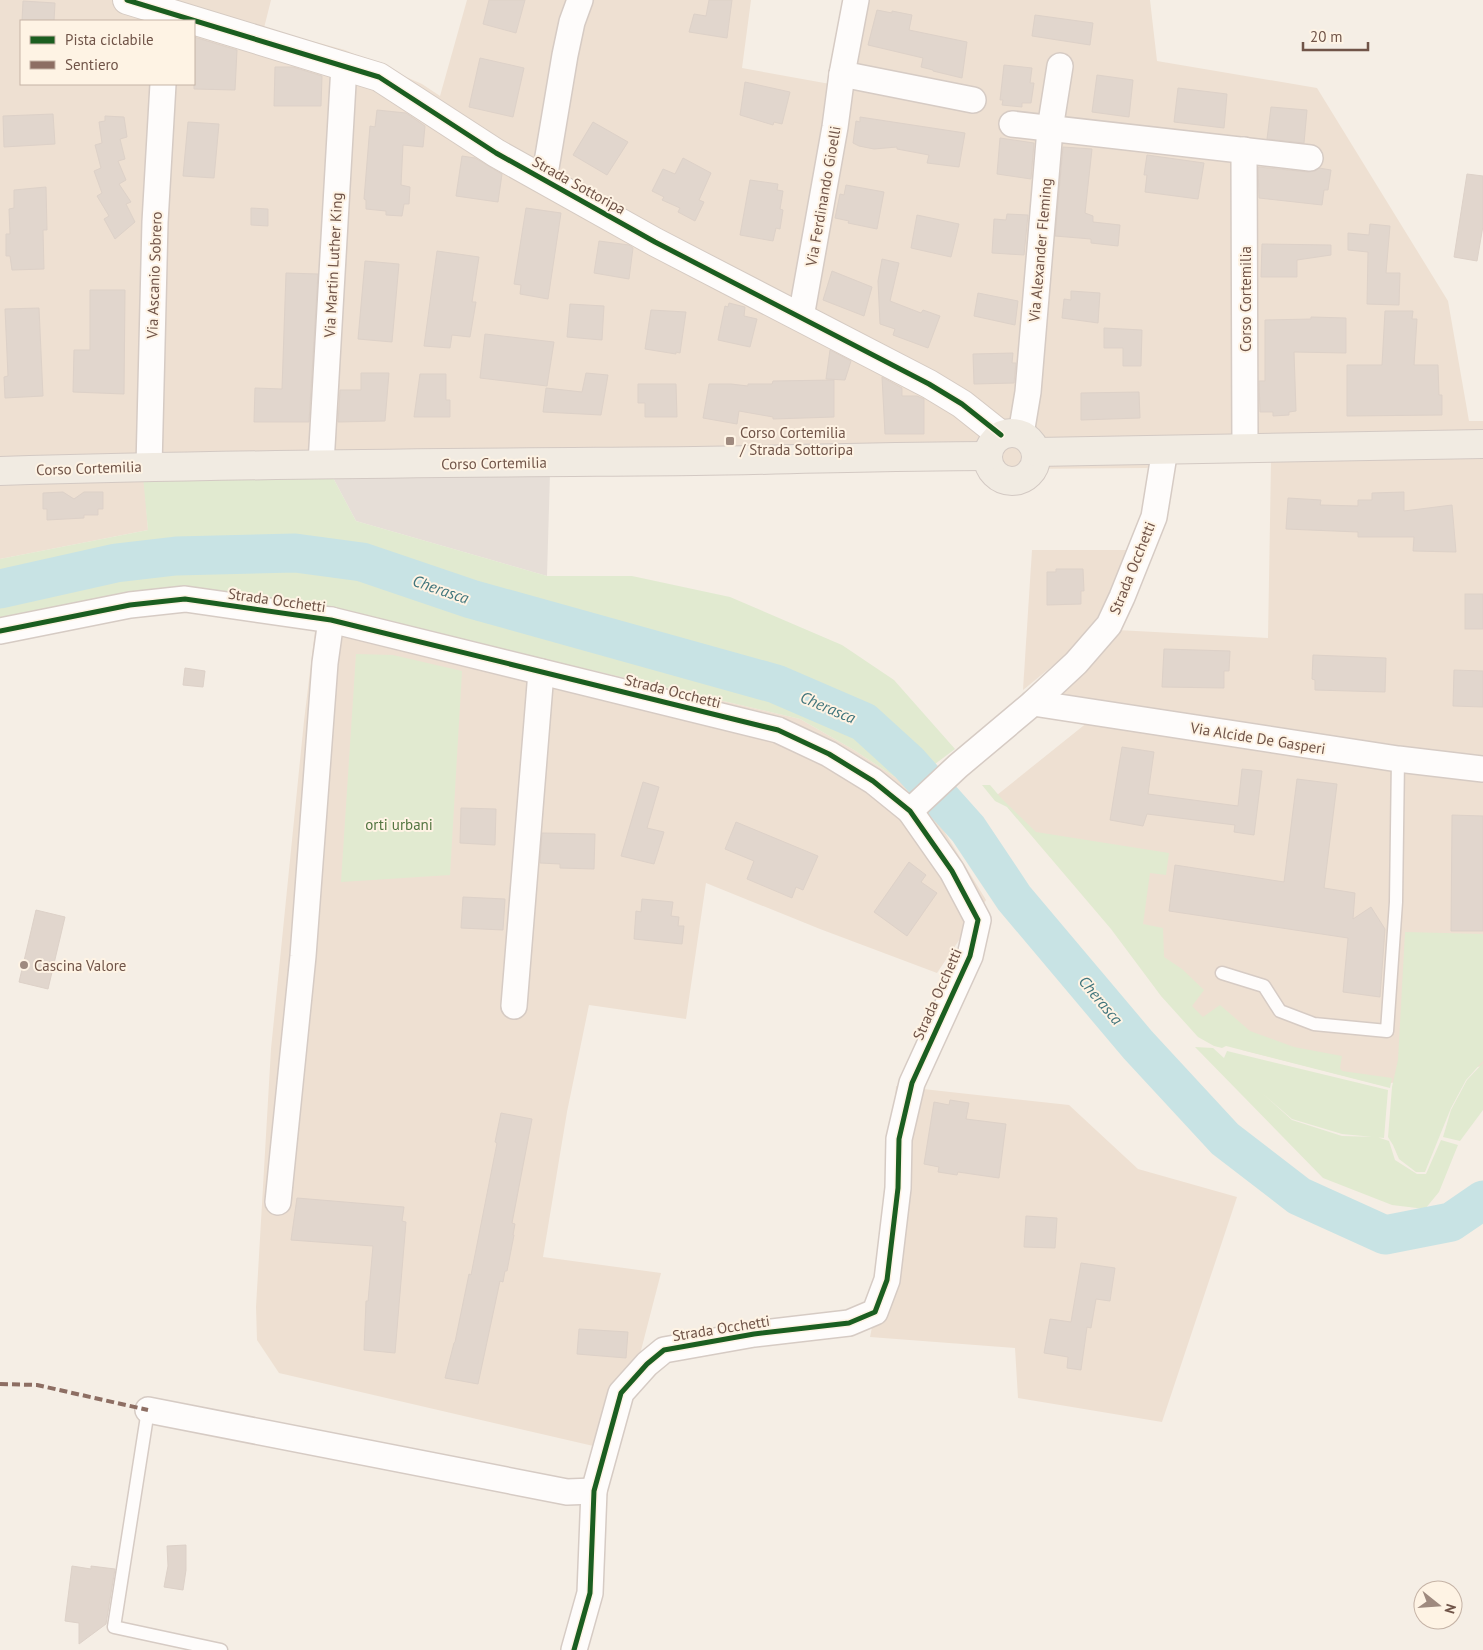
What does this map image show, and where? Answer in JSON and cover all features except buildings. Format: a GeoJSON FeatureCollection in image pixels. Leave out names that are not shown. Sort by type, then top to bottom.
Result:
{"type":"FeatureCollection","features":[{"type":"Feature","properties":{"kind":"main road","name":"Corso Cortemilia"},"geometry":{"type":"LineString","coordinates":[[0,471],[149,466],[745,460],[904,456],[1011,444],[1164,449],[1483,444]]}},
{"type":"Feature","properties":{"kind":"street","name":"Strada Sottoripa"},"geometry":{"type":"LineString","coordinates":[[127,0],[167,17]]}},
{"type":"Feature","properties":{"kind":"street","name":"Strada Sottoripa"},"geometry":{"type":"LineString","coordinates":[[544,180],[565,55],[572,22],[580,0]]}},
{"type":"Feature","properties":{"kind":"street","name":"Via Ferdinando Gioelli"},"geometry":{"type":"LineString","coordinates":[[801,317],[856,0]]}},
{"type":"Feature","properties":{"kind":"street","name":"Strada Sottoripa"},"geometry":{"type":"LineString","coordinates":[[195,25],[379,77],[496,153],[655,242],[929,384],[962,404],[1011,444]]}},
{"type":"Feature","properties":{"kind":"street","name":"Via Martin Luther King"},"geometry":{"type":"LineString","coordinates":[[321,464],[344,66]]}},
{"type":"Feature","properties":{"kind":"street","name":"Via Alexander Fleming"},"geometry":{"type":"LineString","coordinates":[[1011,444],[1028,392],[1050,129],[1060,66]]}},
{"type":"Feature","properties":{"kind":"street"},"geometry":{"type":"LineString","coordinates":[[842,74],[973,100]]}},
{"type":"Feature","properties":{"kind":"street","name":"Via Ascanio Sobrero"},"geometry":{"type":"LineString","coordinates":[[149,466],[155,222],[163,85]]}},
{"type":"Feature","properties":{"kind":"street"},"geometry":{"type":"LineString","coordinates":[[1012,124],[1310,158]]}},
{"type":"Feature","properties":{"kind":"street","name":"Corso Cortemilia"},"geometry":{"type":"LineString","coordinates":[[1244,150],[1245,447]]}},
{"type":"Feature","properties":{"kind":"street","name":"Strada Occhetti"},"geometry":{"type":"LineString","coordinates":[[910,811],[958,766],[1033,703],[1076,663],[1109,625],[1154,517],[1164,449]]}},
{"type":"Feature","properties":{"kind":"street","name":"Strada Occhetti"},"geometry":{"type":"LineString","coordinates":[[0,631],[130,604],[185,599],[331,620],[778,730],[829,754],[873,781],[910,811],[952,871],[978,920],[970,956],[912,1083],[898,1140],[898,1188],[887,1280],[875,1312],[849,1323],[754,1334],[664,1350],[647,1364],[621,1392],[594,1491],[590,1593],[574,1650]]}},
{"type":"Feature","properties":{"kind":"street"},"geometry":{"type":"LineString","coordinates":[[278,1202],[303,956],[331,620]]}},
{"type":"Feature","properties":{"kind":"street"},"geometry":{"type":"LineString","coordinates":[[514,1006],[541,672]]}},
{"type":"Feature","properties":{"kind":"street","name":"Via Alcide De Gasperi"},"geometry":{"type":"LineString","coordinates":[[1033,703],[1398,759],[1483,769]]}},
{"type":"Feature","properties":{"kind":"street"},"geometry":{"type":"LineString","coordinates":[[148,1410],[567,1492],[594,1491]]}},
{"type":"Feature","properties":{"kind":"lane"},"geometry":{"type":"LineString","coordinates":[[1222,973],[1264,986],[1280,1011],[1314,1024],[1387,1032],[1396,902],[1398,759]]}},
{"type":"Feature","properties":{"kind":"lane"},"geometry":{"type":"LineString","coordinates":[[148,1410],[114,1627],[222,1650]]}},
{"type":"Feature","properties":{"kind":"shaded area"},"geometry":{"type":"Polygon","coordinates":[[[0,0],[271,0],[264,28],[345,50],[422,84],[440,96],[467,0],[751,0],[742,68],[830,84],[846,0],[1150,0],[1157,61],[1317,88],[1448,301],[1469,421],[1483,421],[1483,1066],[1380,1085],[1242,1050],[1199,1025],[997,795],[1088,722],[1043,717],[1117,630],[1268,638],[1271,462],[1178,462],[1146,468],[144,476],[148,530],[0,559],[0,0]]]}},
{"type":"Feature","properties":{"kind":"shaded area"},"geometry":{"type":"Polygon","coordinates":[[[550,473],[547,576],[356,521],[331,474],[550,473]]]}},
{"type":"Feature","properties":{"kind":"shaded area"},"geometry":{"type":"Polygon","coordinates":[[[1032,550],[1130,550],[1094,624],[1084,640],[1023,690],[1032,550]]]}},
{"type":"Feature","properties":{"kind":"shaded area"},"geometry":{"type":"Polygon","coordinates":[[[318,606],[800,719],[854,750],[907,785],[933,813],[986,900],[937,973],[706,883],[686,1019],[589,1005],[567,1112],[543,1257],[661,1273],[615,1451],[279,1373],[257,1340],[256,1307],[271,1049],[304,721],[318,606]]]}},
{"type":"Feature","properties":{"kind":"shaded area"},"geometry":{"type":"Polygon","coordinates":[[[896,1086],[1069,1105],[1138,1169],[1237,1197],[1162,1422],[1018,1398],[1015,1348],[870,1337],[880,1288],[896,1086]]]}},
{"type":"Feature","properties":{"kind":"green space"},"geometry":{"type":"Polygon","coordinates":[[[331,474],[356,521],[547,576],[632,576],[730,597],[842,645],[894,680],[955,749],[907,785],[854,750],[800,719],[318,606],[185,589],[143,591],[0,618],[0,559],[148,530],[143,476],[331,474]]]}},
{"type":"Feature","properties":{"kind":"green space","name":"orti urbani"},"geometry":{"type":"Polygon","coordinates":[[[356,654],[393,655],[462,671],[450,875],[341,882],[356,654]]]}},
{"type":"Feature","properties":{"kind":"green space"},"geometry":{"type":"Polygon","coordinates":[[[982,785],[990,785],[1036,832],[1169,853],[1166,875],[1150,873],[1143,924],[1163,928],[1164,957],[1182,969],[1204,990],[1192,1006],[1203,1017],[1220,1005],[1250,1031],[1294,1047],[1342,1056],[1340,1068],[1342,1071],[1392,1078],[1390,1088],[1226,1046],[1222,1048],[1214,1046],[1198,1037],[1161,996],[1111,929],[1007,807],[995,801],[982,785]]]}},
{"type":"Feature","properties":{"kind":"green space"},"geometry":{"type":"Polygon","coordinates":[[[1405,932],[1483,934],[1483,1061],[1466,1080],[1451,1108],[1425,1172],[1416,1172],[1399,1159],[1388,1137],[1392,1087],[1398,1060],[1405,932]]]}},
{"type":"Feature","properties":{"kind":"green space"},"geometry":{"type":"Polygon","coordinates":[[[1195,1047],[1213,1048],[1224,1058],[1227,1051],[1388,1090],[1384,1138],[1378,1137],[1389,1141],[1395,1160],[1417,1174],[1426,1174],[1441,1140],[1458,1145],[1439,1192],[1425,1209],[1392,1205],[1323,1178],[1195,1047]],[[1262,1093],[1292,1120],[1342,1136],[1372,1137],[1342,1134],[1292,1119],[1262,1093]]]}},
{"type":"Feature","properties":{"kind":"green space"},"geometry":{"type":"Polygon","coordinates":[[[1483,1063],[1483,1110],[1460,1141],[1443,1137],[1451,1110],[1467,1080],[1483,1063]]]}},
{"type":"Feature","properties":{"kind":"waterway","name":"Cherasca"},"geometry":{"type":"LineString","coordinates":[[0,589],[116,563],[176,556],[295,553],[362,562],[471,599],[776,684],[864,722],[909,763],[968,829],[1014,898],[1138,1045],[1225,1139],[1299,1196],[1385,1235],[1451,1222],[1483,1200]]}},
{"type":"Feature","properties":{"kind":"marked path"},"geometry":{"type":"LineString","coordinates":[[0,1384],[37,1385],[148,1410]]}},
{"type":"Feature","properties":{"kind":"cycle path"},"geometry":{"type":"LineString","coordinates":[[127,0],[192,20]]}},
{"type":"Feature","properties":{"kind":"cycle path"},"geometry":{"type":"LineString","coordinates":[[195,21],[379,77],[496,153],[655,242],[929,384],[962,404],[1001,435]]}},
{"type":"Feature","properties":{"kind":"cycle path"},"geometry":{"type":"LineString","coordinates":[[0,631],[130,605],[185,599],[331,620],[778,730],[829,754],[873,781],[910,811],[952,871],[978,920],[970,956],[912,1083],[899,1139],[898,1188],[887,1280],[875,1312],[849,1323],[754,1334],[664,1350],[647,1364],[621,1393],[594,1491],[590,1593],[574,1650]]}},
{"type":"Feature","properties":{"kind":"place","name":"Corso Cortemilia / Strada Sottoripa"},"geometry":{"type":"Point","coordinates":[730,441]}},
{"type":"Feature","properties":{"kind":"place","name":"Cascina Valore"},"geometry":{"type":"Point","coordinates":[24,965]}}]}
